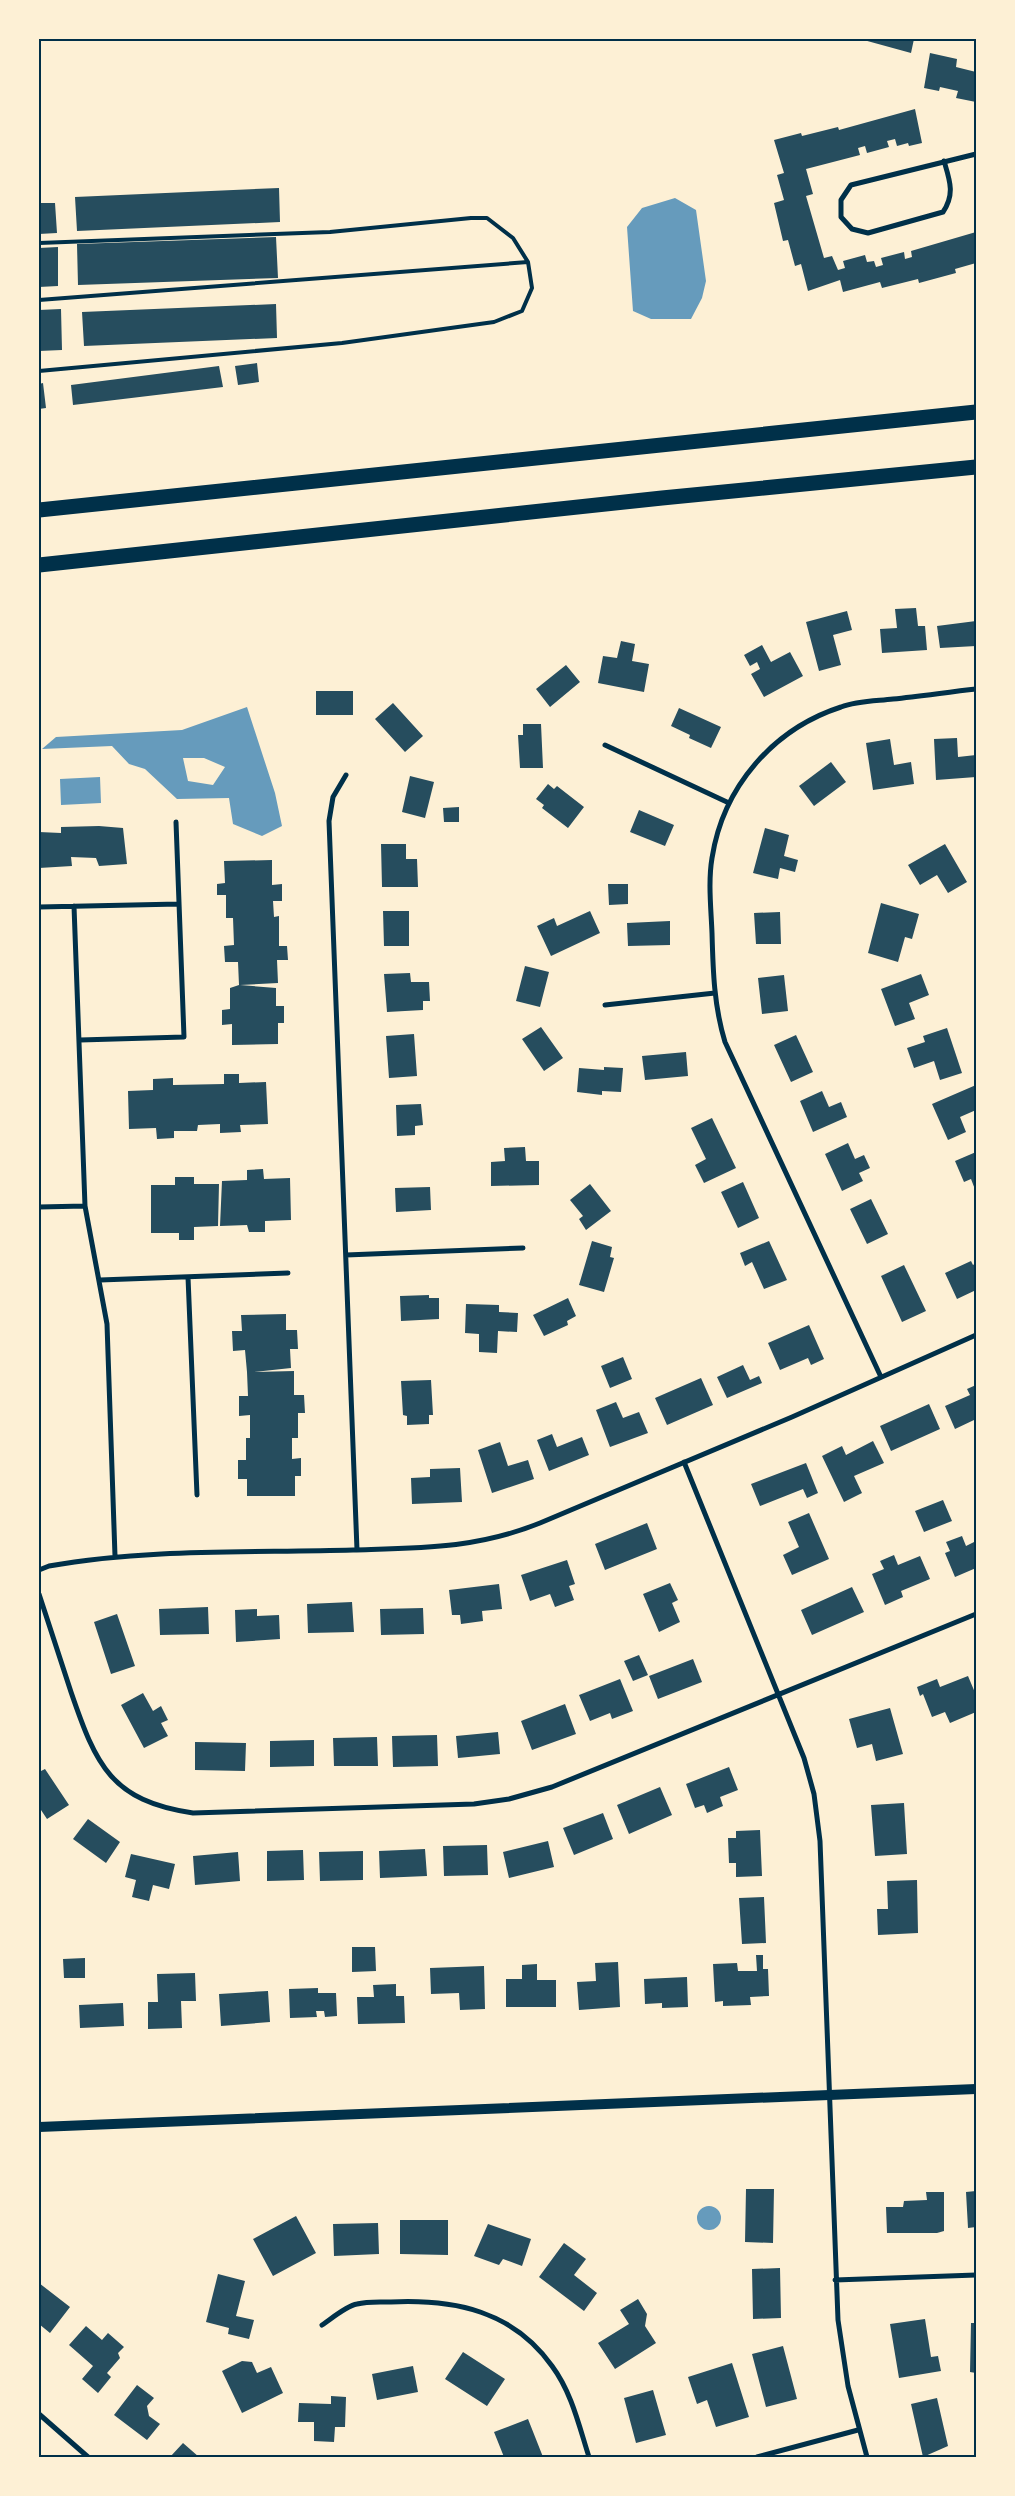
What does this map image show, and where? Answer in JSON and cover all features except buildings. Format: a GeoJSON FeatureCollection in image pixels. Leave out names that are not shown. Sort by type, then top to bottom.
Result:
{"type":"FeatureCollection","features":[{"type":"Feature","properties":{"kind":"highway"},"geometry":{"type":"LineString","coordinates":[[39,510],[976,412]]}},
{"type":"Feature","properties":{"kind":"highway"},"geometry":{"type":"LineString","coordinates":[[39,565],[662,498],[976,467]]}},
{"type":"Feature","properties":{"kind":"main road"},"geometry":{"type":"LineString","coordinates":[[39,2127],[976,2089]]}},
{"type":"Feature","properties":{"kind":"street"},"geometry":{"type":"LineString","coordinates":[[944,161],[952,192],[943,212],[868,233],[852,229],[841,217],[841,200],[851,185],[944,161],[976,154]]}},
{"type":"Feature","properties":{"kind":"street"},"geometry":{"type":"LineString","coordinates":[[881,1377],[728,1049],[721,1028],[715,993],[711,874],[717,833],[729,803],[742,780],[772,745],[790,731],[821,715],[852,704],[976,689]]}},
{"type":"Feature","properties":{"kind":"street"},"geometry":{"type":"LineString","coordinates":[[605,744],[729,803]]}},
{"type":"Feature","properties":{"kind":"street"},"geometry":{"type":"LineString","coordinates":[[346,775],[333,797],[330,822],[357,1550]]}},
{"type":"Feature","properties":{"kind":"street"},"geometry":{"type":"LineString","coordinates":[[80,1040],[184,1037],[176,822]]}},
{"type":"Feature","properties":{"kind":"street"},"geometry":{"type":"LineString","coordinates":[[39,907],[179,904]]}},
{"type":"Feature","properties":{"kind":"street"},"geometry":{"type":"LineString","coordinates":[[74,906],[85,1206],[100,1280],[108,1336],[115,1556]]}},
{"type":"Feature","properties":{"kind":"street"},"geometry":{"type":"LineString","coordinates":[[605,1005],[715,993]]}},
{"type":"Feature","properties":{"kind":"street"},"geometry":{"type":"LineString","coordinates":[[39,1207],[85,1206]]}},
{"type":"Feature","properties":{"kind":"street"},"geometry":{"type":"LineString","coordinates":[[346,1254],[523,1248]]}},
{"type":"Feature","properties":{"kind":"street"},"geometry":{"type":"LineString","coordinates":[[100,1280],[288,1273]]}},
{"type":"Feature","properties":{"kind":"street"},"geometry":{"type":"LineString","coordinates":[[188,1277],[197,1496]]}},
{"type":"Feature","properties":{"kind":"street"},"geometry":{"type":"LineString","coordinates":[[39,1570],[49,1566],[115,1556],[451,1546],[502,1536],[540,1523],[792,1417],[976,1334]]}},
{"type":"Feature","properties":{"kind":"street"},"geometry":{"type":"LineString","coordinates":[[684,1462],[804,1758],[818,1816],[835,2280],[842,2353],[858,2430],[867,2457]]}},
{"type":"Feature","properties":{"kind":"street"},"geometry":{"type":"LineString","coordinates":[[39,1594],[86,1736],[98,1759],[115,1780],[136,1796],[168,1810],[193,1814],[474,1804],[509,1799],[544,1790],[976,1614]]}},
{"type":"Feature","properties":{"kind":"street"},"geometry":{"type":"LineString","coordinates":[[835,2280],[976,2276]]}},
{"type":"Feature","properties":{"kind":"street"},"geometry":{"type":"LineString","coordinates":[[322,2326],[356,2304],[434,2301],[460,2305],[486,2313],[524,2336],[552,2365],[574,2407],[589,2457]]}},
{"type":"Feature","properties":{"kind":"street"},"geometry":{"type":"LineString","coordinates":[[39,2414],[88,2457]]}},
{"type":"Feature","properties":{"kind":"street"},"geometry":{"type":"LineString","coordinates":[[758,2457],[858,2430]]}},
{"type":"Feature","properties":{"kind":"lane"},"geometry":{"type":"LineString","coordinates":[[39,243],[330,232],[486,218],[513,238],[528,262],[532,288],[522,311],[494,322],[342,343],[39,371]]}},
{"type":"Feature","properties":{"kind":"lane"},"geometry":{"type":"LineString","coordinates":[[39,300],[528,262]]}},
{"type":"Feature","properties":{"kind":"water"},"geometry":{"type":"Polygon","coordinates":[[[675,198],[696,210],[706,281],[702,298],[691,319],[651,319],[633,311],[627,227],[642,208],[675,198]]]}},
{"type":"Feature","properties":{"kind":"water"},"geometry":{"type":"Polygon","coordinates":[[[247,707],[275,793],[282,826],[262,836],[233,824],[229,798],[177,799],[145,769],[129,764],[112,746],[42,749],[56,737],[182,730],[247,707]],[[183,758],[188,781],[213,785],[225,767],[204,758],[183,758]]]}},
{"type":"Feature","properties":{"kind":"water"},"geometry":{"type":"Polygon","coordinates":[[[100,777],[101,803],[61,805],[60,779],[100,777]]]}},
{"type":"Feature","properties":{"kind":"water"},"geometry":{"type":"Polygon","coordinates":[[[709,2206],[714,2207],[720,2213],[720,2223],[714,2229],[709,2230],[704,2229],[698,2223],[697,2218],[698,2213],[704,2207],[709,2206]]]}}]}
